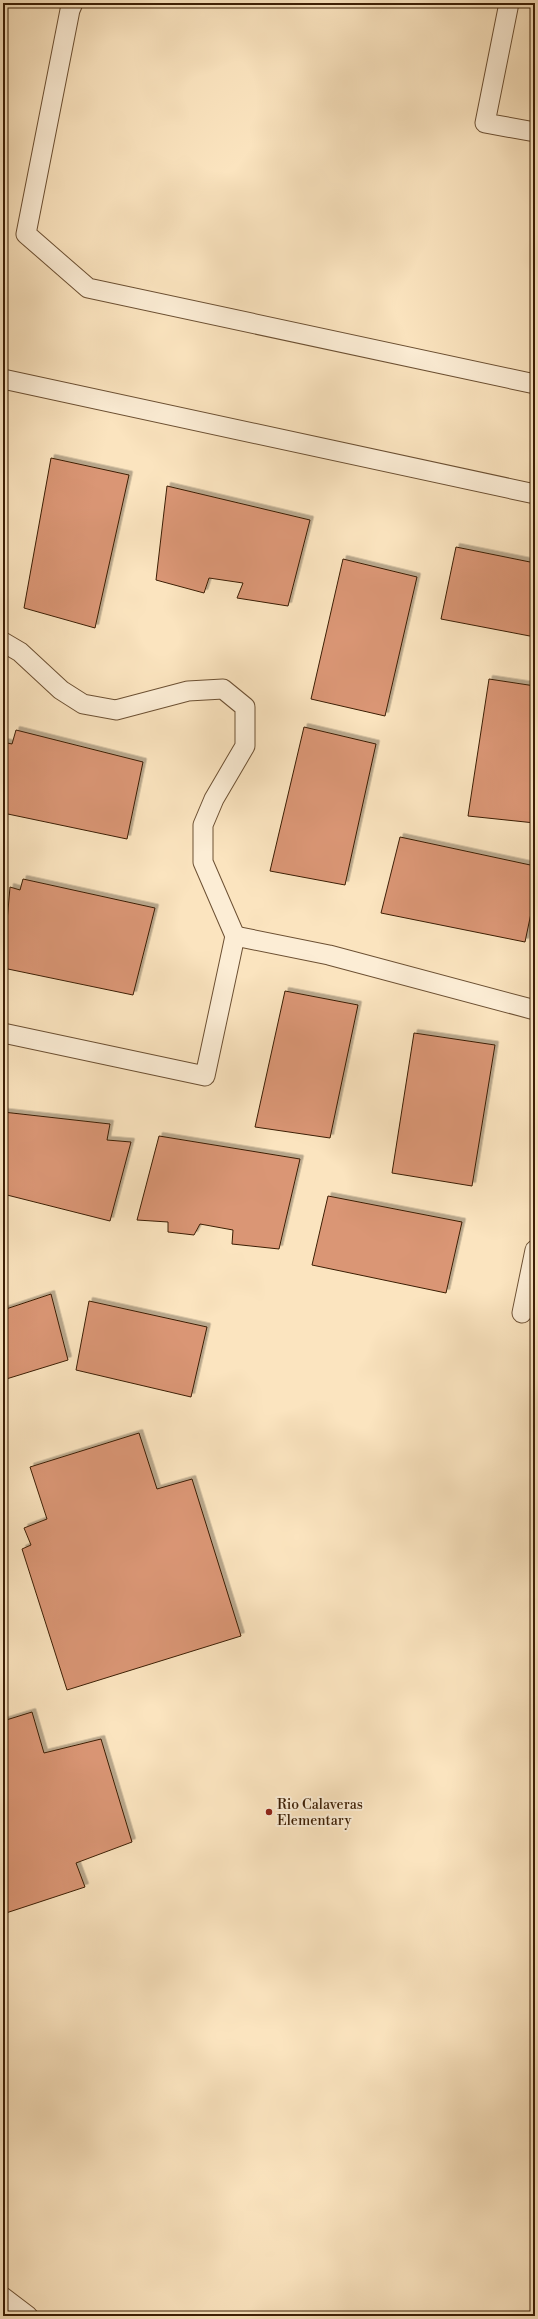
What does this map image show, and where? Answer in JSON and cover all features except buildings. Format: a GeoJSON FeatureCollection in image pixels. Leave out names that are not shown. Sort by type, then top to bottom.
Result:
{"type":"FeatureCollection","features":[{"type":"Feature","properties":{"kind":"lane"},"geometry":{"type":"LineString","coordinates":[[73,3],[70,10],[26,234],[88,288],[535,384]]}},
{"type":"Feature","properties":{"kind":"lane"},"geometry":{"type":"LineString","coordinates":[[509,3],[485,123],[535,132]]}},
{"type":"Feature","properties":{"kind":"lane"},"geometry":{"type":"LineString","coordinates":[[3,379],[535,494]]}},
{"type":"Feature","properties":{"kind":"lane"},"geometry":{"type":"LineString","coordinates":[[3,642],[20,652],[61,690],[83,704],[116,710],[188,691],[223,688],[245,707],[245,746],[214,799],[203,825],[203,862],[235,936],[205,1076],[3,1033]]}},
{"type":"Feature","properties":{"kind":"lane"},"geometry":{"type":"LineString","coordinates":[[235,936],[329,955],[535,1010]]}},
{"type":"Feature","properties":{"kind":"lane"},"geometry":{"type":"LineString","coordinates":[[522,1313],[535,1250]]}},
{"type":"Feature","properties":{"kind":"lane"},"geometry":{"type":"LineString","coordinates":[[3,2297],[28,2316]]}},
{"type":"Feature","properties":{"kind":"place","name":"Rio Calaveras Elementary"},"geometry":{"type":"Point","coordinates":[269,1812]}}]}
